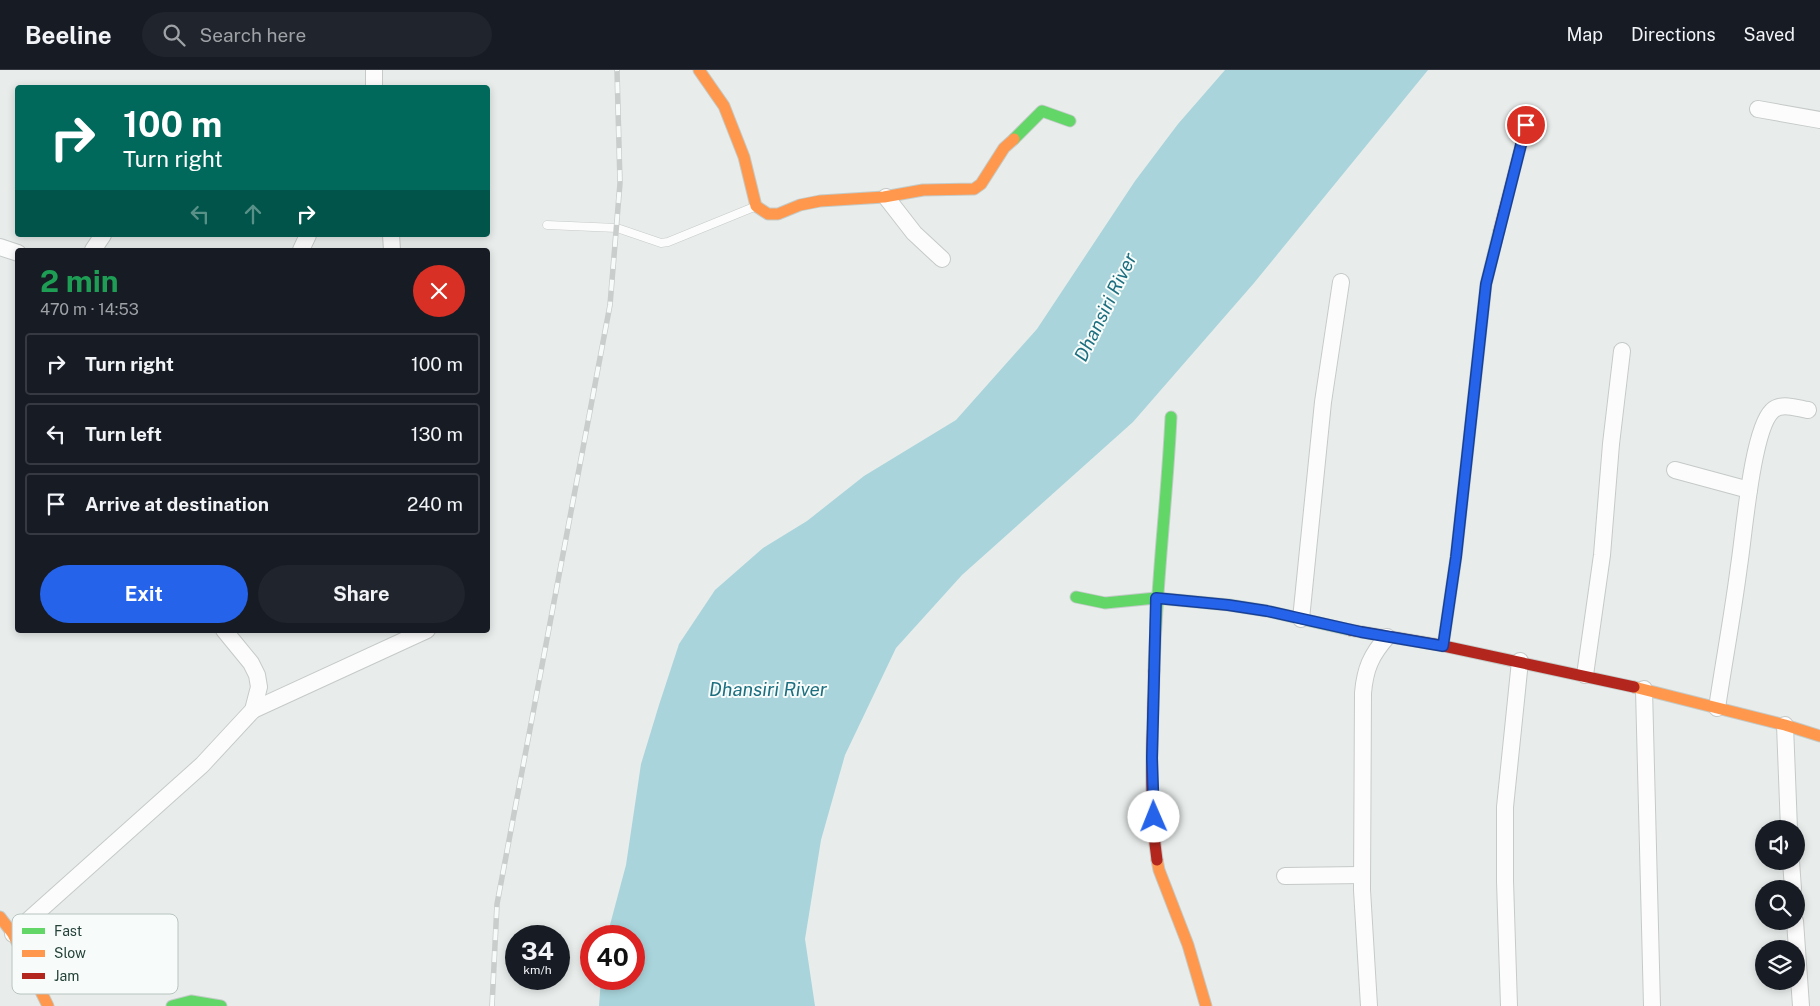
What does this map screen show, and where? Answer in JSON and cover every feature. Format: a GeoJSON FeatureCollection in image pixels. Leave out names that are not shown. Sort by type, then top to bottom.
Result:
{"type":"FeatureCollection","features":[{"type":"Feature","properties":{"kind":"main road"},"geometry":{"type":"LineString","coordinates":[[699,70],[724,106],[744,158],[756,206],[768,214],[778,214],[800,205],[820,201],[886,197],[923,190],[974,189],[981,184],[1004,148],[1042,111],[1050,112],[1070,121]]}},
{"type":"Feature","properties":{"kind":"main road"},"geometry":{"type":"LineString","coordinates":[[1443,646],[1456,557],[1486,284],[1526,125]]}},
{"type":"Feature","properties":{"kind":"main road"},"geometry":{"type":"LineString","coordinates":[[1171,418],[1167,496],[1156,598],[1152,758],[1155,855],[1188,945],[1206,1006]]}},
{"type":"Feature","properties":{"kind":"main road"},"geometry":{"type":"LineString","coordinates":[[1076,597],[1106,603],[1156,598],[1228,605],[1585,675],[1785,725],[1820,736]]}},
{"type":"Feature","properties":{"kind":"main road"},"geometry":{"type":"LineString","coordinates":[[0,917],[12,933]]}},
{"type":"Feature","properties":{"kind":"main road"},"geometry":{"type":"LineString","coordinates":[[42,994],[48,1006]]}},
{"type":"Feature","properties":{"kind":"main road"},"geometry":{"type":"LineString","coordinates":[[172,1006],[191,1000],[221,1006]]}},
{"type":"Feature","properties":{"kind":"street"},"geometry":{"type":"LineString","coordinates":[[374,70],[374,85]]}},
{"type":"Feature","properties":{"kind":"street"},"geometry":{"type":"LineString","coordinates":[[1758,109],[1820,120]]}},
{"type":"Feature","properties":{"kind":"street"},"geometry":{"type":"LineString","coordinates":[[886,197],[914,233],[942,258]]}},
{"type":"Feature","properties":{"kind":"street"},"geometry":{"type":"LineString","coordinates":[[94,248],[102,237]]}},
{"type":"Feature","properties":{"kind":"street"},"geometry":{"type":"LineString","coordinates":[[0,247],[15,252]]}},
{"type":"Feature","properties":{"kind":"street"},"geometry":{"type":"LineString","coordinates":[[1301,619],[1324,394],[1341,282]]}},
{"type":"Feature","properties":{"kind":"street"},"geometry":{"type":"LineString","coordinates":[[1585,675],[1602,555],[1611,444],[1622,351]]}},
{"type":"Feature","properties":{"kind":"street"},"geometry":{"type":"LineString","coordinates":[[1717,708],[1749,490],[1760,439],[1768,415],[1779,406],[1808,410]]}},
{"type":"Feature","properties":{"kind":"street"},"geometry":{"type":"LineString","coordinates":[[1675,470],[1749,490]]}},
{"type":"Feature","properties":{"kind":"street"},"geometry":{"type":"LineString","coordinates":[[226,633],[251,663],[258,675],[260,687],[253,710]]}},
{"type":"Feature","properties":{"kind":"street"},"geometry":{"type":"LineString","coordinates":[[35,914],[202,765],[253,710],[420,633]]}},
{"type":"Feature","properties":{"kind":"street"},"geometry":{"type":"LineString","coordinates":[[1369,1006],[1362,875],[1364,675],[1374,652],[1387,637]]}},
{"type":"Feature","properties":{"kind":"street"},"geometry":{"type":"LineString","coordinates":[[1509,1006],[1505,807],[1520,661]]}},
{"type":"Feature","properties":{"kind":"street"},"geometry":{"type":"LineString","coordinates":[[1644,689],[1652,1006]]}},
{"type":"Feature","properties":{"kind":"street"},"geometry":{"type":"LineString","coordinates":[[1785,725],[1789,820]]}},
{"type":"Feature","properties":{"kind":"street"},"geometry":{"type":"LineString","coordinates":[[1285,876],[1362,875]]}},
{"type":"Feature","properties":{"kind":"street"},"geometry":{"type":"LineString","coordinates":[[1796,930],[1801,1006]]}},
{"type":"Feature","properties":{"kind":"lane"},"geometry":{"type":"LineString","coordinates":[[546,225],[617,228],[660,243],[668,242],[756,206]]}},
{"type":"Feature","properties":{"kind":"water","name":"Dhansiri River"},"geometry":{"type":"Polygon","coordinates":[[[1225,70],[1428,70],[1254,283],[1133,422],[962,575],[896,648],[845,755],[821,840],[805,939],[815,1006],[599,1006],[600,990],[645,990],[645,925],[610,925],[626,865],[641,764],[679,644],[715,590],[763,548],[807,521],[864,476],[956,420],[1037,329],[1135,181],[1178,124],[1225,70]]]}},
{"type":"Feature","properties":{"kind":"railway"},"geometry":{"type":"LineString","coordinates":[[492,1006],[497,904],[610,305],[620,183],[617,70]]}},
{"type":"Feature","properties":{"kind":"traffic: fast"},"geometry":{"type":"LineString","coordinates":[[1014,139],[1042,111],[1070,121]]}},
{"type":"Feature","properties":{"kind":"traffic: fast"},"geometry":{"type":"LineString","coordinates":[[1443,646],[1456,557],[1486,284],[1499,231]]}},
{"type":"Feature","properties":{"kind":"traffic: fast"},"geometry":{"type":"LineString","coordinates":[[1154,671],[1171,417]]}},
{"type":"Feature","properties":{"kind":"traffic: fast"},"geometry":{"type":"LineString","coordinates":[[1076,597],[1105,603],[1156,598],[1229,605],[1267,611],[1350,630]]}},
{"type":"Feature","properties":{"kind":"traffic: fast"},"geometry":{"type":"LineString","coordinates":[[172,1006],[191,1001],[221,1006]]}},
{"type":"Feature","properties":{"kind":"traffic: slow"},"geometry":{"type":"LineString","coordinates":[[699,70],[724,106],[744,157],[756,206],[768,214],[778,214],[800,205],[820,201],[884,197],[923,190],[974,189],[981,184],[1004,148],[1014,139]]}},
{"type":"Feature","properties":{"kind":"traffic: slow"},"geometry":{"type":"LineString","coordinates":[[1634,687],[1785,725],[1820,736]]}},
{"type":"Feature","properties":{"kind":"traffic: slow"},"geometry":{"type":"LineString","coordinates":[[1157,860],[1159,870],[1188,945],[1206,1006]]}},
{"type":"Feature","properties":{"kind":"traffic: slow"},"geometry":{"type":"LineString","coordinates":[[0,917],[12,933]]}},
{"type":"Feature","properties":{"kind":"traffic: slow"},"geometry":{"type":"LineString","coordinates":[[42,994],[48,1006]]}},
{"type":"Feature","properties":{"kind":"traffic: jam"},"geometry":{"type":"LineString","coordinates":[[1499,231],[1526,125]]}},
{"type":"Feature","properties":{"kind":"traffic: jam"},"geometry":{"type":"LineString","coordinates":[[1350,630],[1439,645],[1634,687]]}},
{"type":"Feature","properties":{"kind":"traffic: jam"},"geometry":{"type":"LineString","coordinates":[[1154,671],[1152,790],[1157,860]]}},
{"type":"Feature","properties":{"kind":"route"},"geometry":{"type":"LineString","coordinates":[[1154,817],[1152,758],[1156,598],[1267,611],[1361,632],[1443,646],[1456,557],[1486,284],[1492,253],[1526,125]]}}]}
